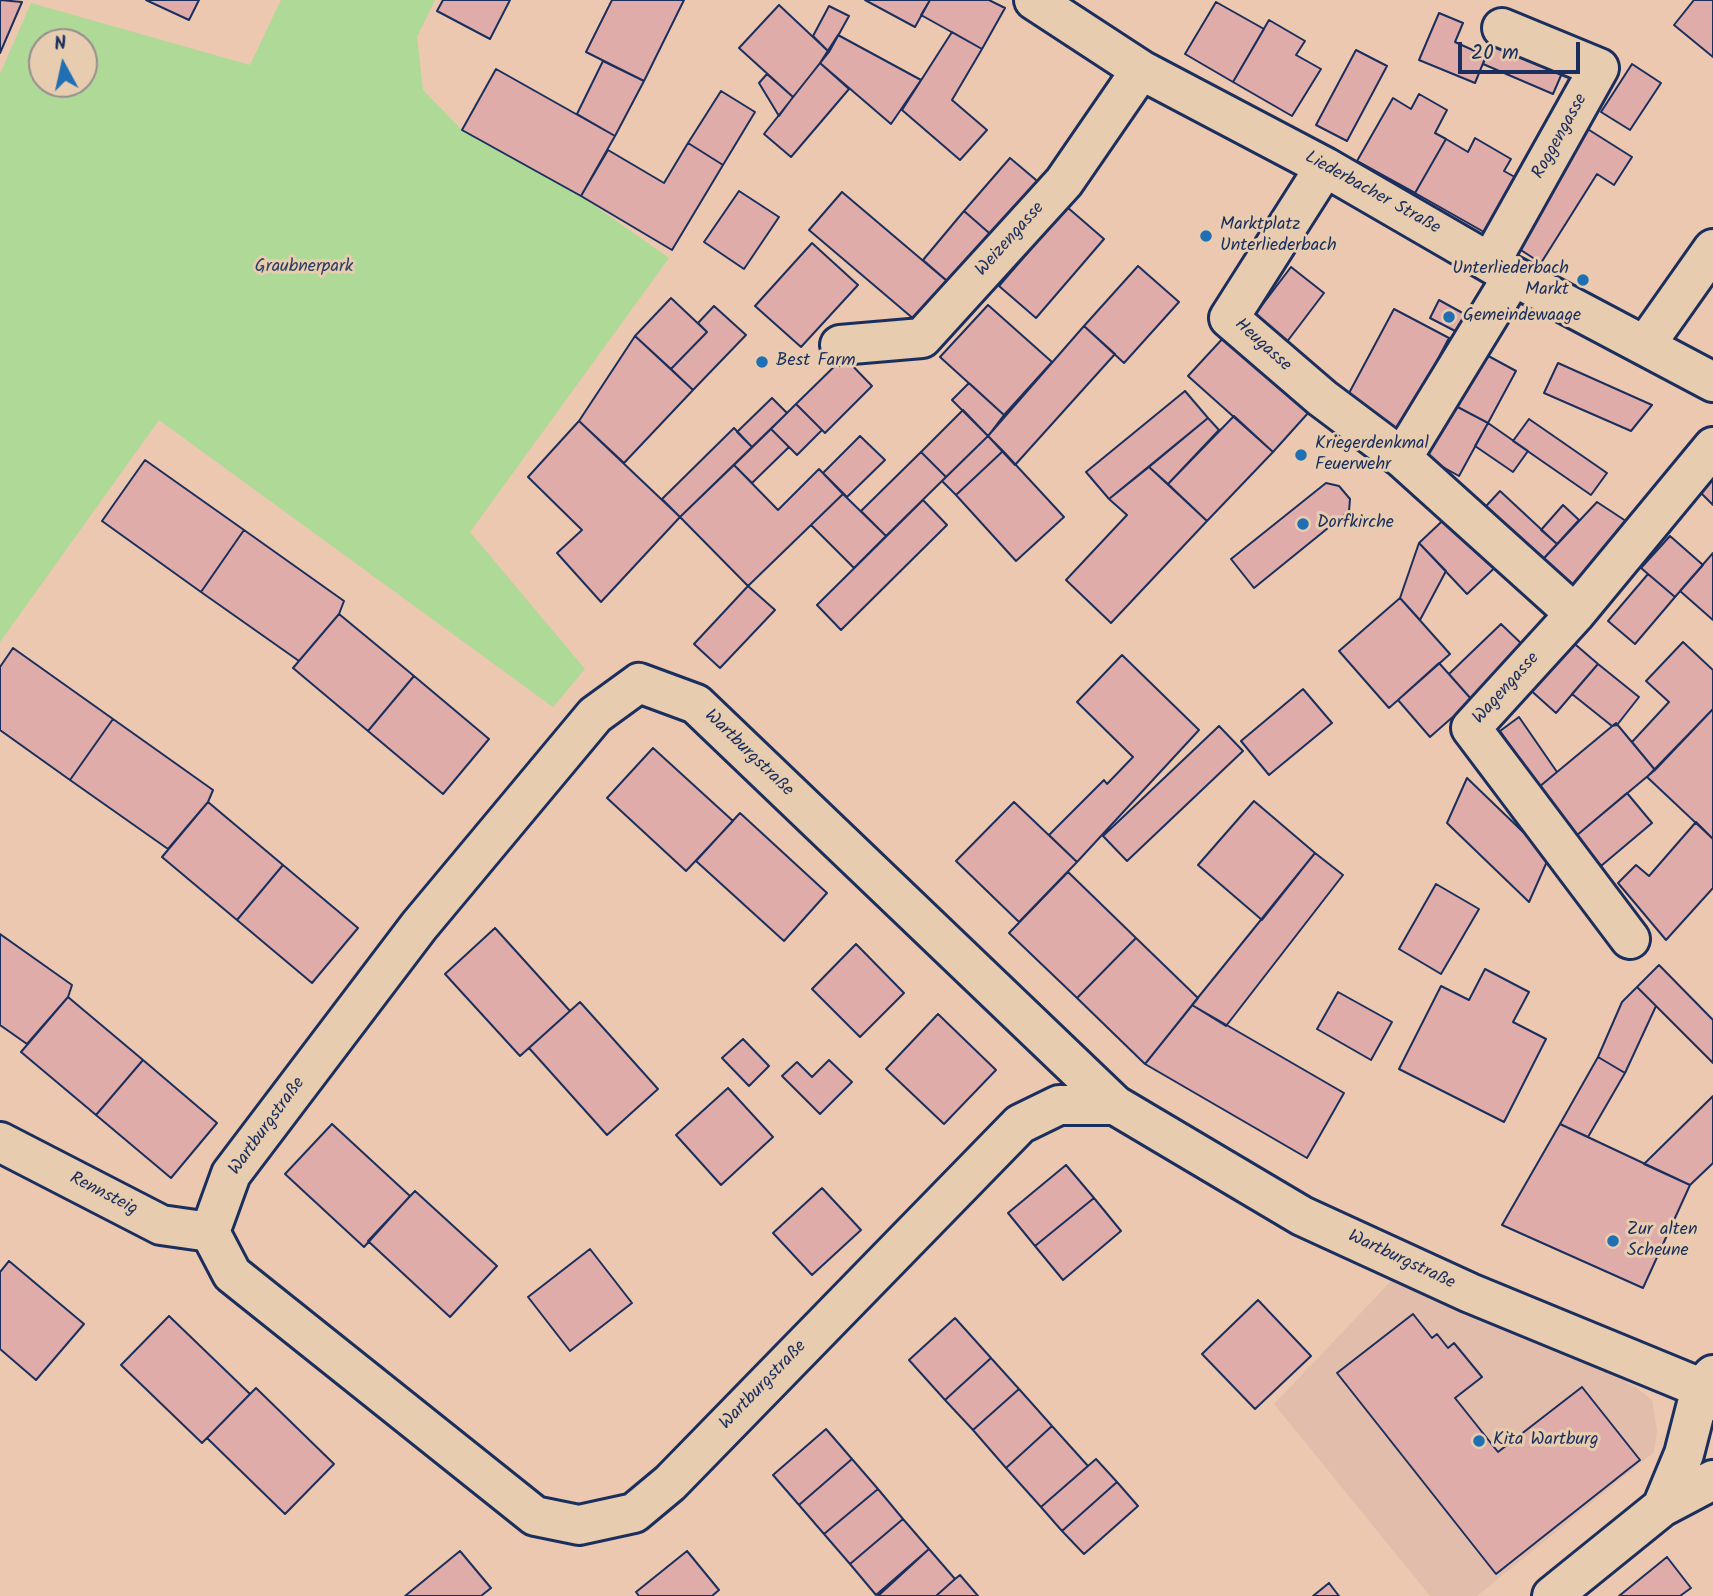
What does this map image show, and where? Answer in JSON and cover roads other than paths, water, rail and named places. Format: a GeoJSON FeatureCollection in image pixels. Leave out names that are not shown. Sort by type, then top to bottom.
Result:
{"type":"FeatureCollection","features":[{"type":"Feature","properties":{"kind":"street","name":"Liederbacher Straße"},"geometry":{"type":"LineString","coordinates":[[1034,0],[1142,70],[1325,167],[1502,269],[1713,382]]}},
{"type":"Feature","properties":{"kind":"street","name":"Roggengasse"},"geometry":{"type":"LineString","coordinates":[[1502,27],[1599,68],[1502,269]]}},
{"type":"Feature","properties":{"kind":"street","name":"Weizengasse"},"geometry":{"type":"LineString","coordinates":[[839,345],[922,338],[1064,182],[1142,70]]}},
{"type":"Feature","properties":{"kind":"street","name":"Heugasse"},"geometry":{"type":"LineString","coordinates":[[1325,167],[1229,318],[1322,398],[1402,458],[1575,614]]}},
{"type":"Feature","properties":{"kind":"street"},"geometry":{"type":"LineString","coordinates":[[1646,344],[1713,249]]}},
{"type":"Feature","properties":{"kind":"street"},"geometry":{"type":"LineString","coordinates":[[1402,458],[1502,269]]}},
{"type":"Feature","properties":{"kind":"street","name":"Wagengasse"},"geometry":{"type":"LineString","coordinates":[[1630,939],[1471,728],[1575,614],[1713,447]]}},
{"type":"Feature","properties":{"kind":"street","name":"Wartburgstraße"},"geometry":{"type":"LineString","coordinates":[[1115,1105],[1059,1105],[1020,1124],[670,1483],[634,1513],[579,1525],[535,1516],[524,1508],[232,1274],[210,1233],[232,1174],[419,926],[595,715],[639,683],[696,704],[1115,1105],[1302,1216],[1470,1293],[1709,1388]]}},
{"type":"Feature","properties":{"kind":"street","name":"Rennsteig"},"geometry":{"type":"LineString","coordinates":[[0,1142],[161,1225],[210,1233]]}},
{"type":"Feature","properties":{"kind":"street"},"geometry":{"type":"LineString","coordinates":[[1662,1507],[1709,1388]]}},
{"type":"Feature","properties":{"kind":"street"},"geometry":{"type":"LineString","coordinates":[[1552,1596],[1662,1507],[1713,1480]]}},
{"type":"Feature","properties":{"kind":"place","name":"Marktplatz Unterliederbach"},"geometry":{"type":"Point","coordinates":[1206,236]}},
{"type":"Feature","properties":{"kind":"place","name":"Unterliederbach Markt"},"geometry":{"type":"Point","coordinates":[1583,280]}},
{"type":"Feature","properties":{"kind":"place","name":"Gemeindewaage"},"geometry":{"type":"Point","coordinates":[1449,317]}},
{"type":"Feature","properties":{"kind":"place","name":"Best Farm"},"geometry":{"type":"Point","coordinates":[762,362]}},
{"type":"Feature","properties":{"kind":"place","name":"Kriegerdenkmal Feuerwehr"},"geometry":{"type":"Point","coordinates":[1301,455]}},
{"type":"Feature","properties":{"kind":"place","name":"Dorfkirche"},"geometry":{"type":"Point","coordinates":[1303,524]}},
{"type":"Feature","properties":{"kind":"place","name":"Zur alten Scheune"},"geometry":{"type":"Point","coordinates":[1613,1241]}},
{"type":"Feature","properties":{"kind":"place","name":"Kita Wartburg"},"geometry":{"type":"Point","coordinates":[1479,1441]}},
{"type":"Feature","properties":{"kind":"park label","name":"Graubnerpark"},"geometry":{"type":"Point","coordinates":[304,268]}}]}
